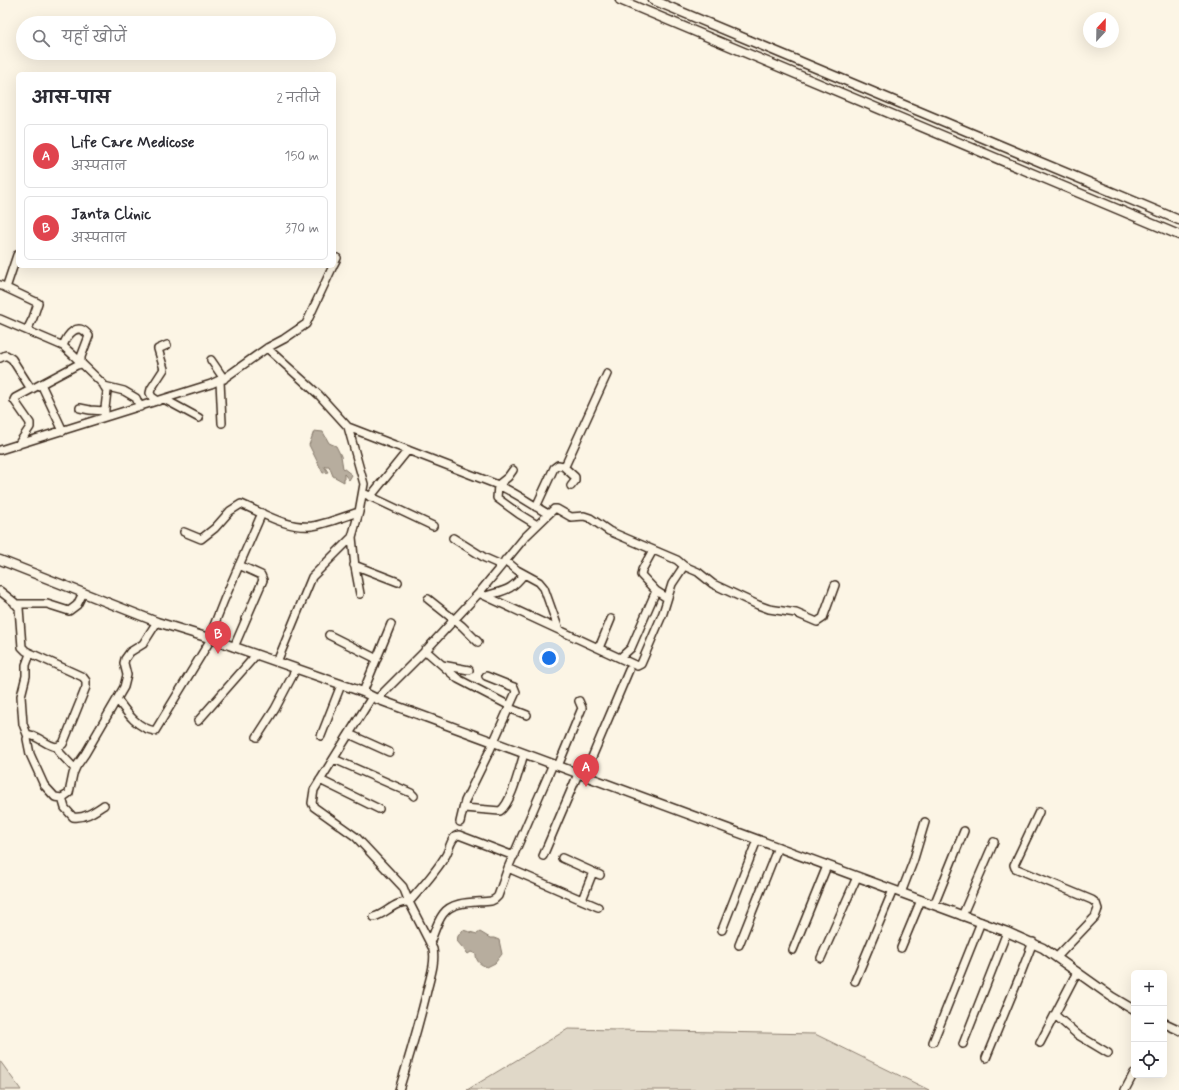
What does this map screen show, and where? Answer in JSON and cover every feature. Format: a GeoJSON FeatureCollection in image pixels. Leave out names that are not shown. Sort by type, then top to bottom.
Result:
{"type":"FeatureCollection","features":[{"type":"Feature","properties":{"kind":"street"},"geometry":{"type":"LineString","coordinates":[[620,0],[1179,235]]}},
{"type":"Feature","properties":{"kind":"street"},"geometry":{"type":"LineString","coordinates":[[653,0],[1179,220]]}},
{"type":"Feature","properties":{"kind":"street"},"geometry":{"type":"LineString","coordinates":[[1084,195],[1090,182]]}},
{"type":"Feature","properties":{"kind":"street"},"geometry":{"type":"LineString","coordinates":[[16,259],[3,287],[38,303],[27,330]]}},
{"type":"Feature","properties":{"kind":"street"},"geometry":{"type":"LineString","coordinates":[[0,450],[63,431],[104,414],[140,407],[222,380],[267,348],[284,339],[306,324],[332,268]]}},
{"type":"Feature","properties":{"kind":"street"},"geometry":{"type":"LineString","coordinates":[[0,319],[63,346],[104,386],[107,391],[104,414]]}},
{"type":"Feature","properties":{"kind":"street"},"geometry":{"type":"LineString","coordinates":[[63,346],[69,333],[81,329],[86,331],[89,336],[81,357],[81,364]]}},
{"type":"Feature","properties":{"kind":"street"},"geometry":{"type":"LineString","coordinates":[[167,345],[158,349],[164,369],[150,393],[152,397],[199,418]]}},
{"type":"Feature","properties":{"kind":"street"},"geometry":{"type":"LineString","coordinates":[[267,348],[319,395],[348,427],[364,484],[359,512],[352,537],[354,565],[360,594]]}},
{"type":"Feature","properties":{"kind":"street"},"geometry":{"type":"LineString","coordinates":[[0,358],[6,355],[12,359],[31,389]]}},
{"type":"Feature","properties":{"kind":"street"},"geometry":{"type":"LineString","coordinates":[[211,360],[222,380],[222,423]]}},
{"type":"Feature","properties":{"kind":"street"},"geometry":{"type":"LineString","coordinates":[[18,445],[30,426],[30,423],[14,400],[15,398],[77,364],[81,364]]}},
{"type":"Feature","properties":{"kind":"street"},"geometry":{"type":"LineString","coordinates":[[563,466],[566,464],[570,456],[607,374]]}},
{"type":"Feature","properties":{"kind":"street"},"geometry":{"type":"LineString","coordinates":[[41,384],[63,431]]}},
{"type":"Feature","properties":{"kind":"street"},"geometry":{"type":"LineString","coordinates":[[104,386],[124,391],[136,398],[140,407]]}},
{"type":"Feature","properties":{"kind":"street"},"geometry":{"type":"LineString","coordinates":[[80,408],[104,414]]}},
{"type":"Feature","properties":{"kind":"street"},"geometry":{"type":"LineString","coordinates":[[348,427],[498,485],[513,492],[518,497],[548,514]]}},
{"type":"Feature","properties":{"kind":"street"},"geometry":{"type":"LineString","coordinates":[[370,497],[408,450]]}},
{"type":"Feature","properties":{"kind":"street"},"geometry":{"type":"LineString","coordinates":[[536,507],[554,468],[558,465],[563,466],[575,477],[575,481],[571,486]]}},
{"type":"Feature","properties":{"kind":"street"},"geometry":{"type":"LineString","coordinates":[[498,485],[508,478],[513,470]]}},
{"type":"Feature","properties":{"kind":"street"},"geometry":{"type":"LineString","coordinates":[[498,485],[497,498],[537,525]]}},
{"type":"Feature","properties":{"kind":"street"},"geometry":{"type":"LineString","coordinates":[[363,493],[433,526]]}},
{"type":"Feature","properties":{"kind":"street"},"geometry":{"type":"LineString","coordinates":[[184,532],[201,539],[215,528],[230,511],[241,504],[276,520],[298,526],[312,526],[359,512]]}},
{"type":"Feature","properties":{"kind":"street"},"geometry":{"type":"LineString","coordinates":[[399,1090],[414,1044],[434,963],[434,955],[430,943],[403,887],[356,837],[314,807],[312,803],[313,794],[320,780],[349,734],[375,698],[425,650],[479,593],[503,563],[552,510],[557,509],[571,517],[584,516],[590,518],[609,531],[677,560],[684,566],[698,572],[713,584],[758,605],[769,609],[796,614],[817,622],[823,618],[835,584]]}},
{"type":"Feature","properties":{"kind":"street"},"geometry":{"type":"LineString","coordinates":[[117,699],[136,722],[148,730],[155,731],[210,638],[239,565],[262,513]]}},
{"type":"Feature","properties":{"kind":"street"},"geometry":{"type":"LineString","coordinates":[[277,662],[312,577],[352,537]]}},
{"type":"Feature","properties":{"kind":"street"},"geometry":{"type":"LineString","coordinates":[[453,538],[485,558],[513,567],[539,582],[544,588],[559,630]]}},
{"type":"Feature","properties":{"kind":"street"},"geometry":{"type":"LineString","coordinates":[[653,550],[642,570],[641,575],[656,591],[668,598]]}},
{"type":"Feature","properties":{"kind":"street"},"geometry":{"type":"LineString","coordinates":[[0,560],[158,622],[210,638],[363,692],[375,698],[524,754],[1033,942],[1057,957],[1112,997],[1131,1008]]}},
{"type":"Feature","properties":{"kind":"street"},"geometry":{"type":"LineString","coordinates":[[234,647],[263,580],[261,575],[258,573],[239,565]]}},
{"type":"Feature","properties":{"kind":"street"},"geometry":{"type":"LineString","coordinates":[[354,565],[398,582]]}},
{"type":"Feature","properties":{"kind":"street"},"geometry":{"type":"LineString","coordinates":[[479,593],[637,666],[641,664],[663,614],[674,580],[684,566]]}},
{"type":"Feature","properties":{"kind":"street"},"geometry":{"type":"LineString","coordinates":[[486,596],[507,590],[514,586],[524,574]]}},
{"type":"Feature","properties":{"kind":"street"},"geometry":{"type":"LineString","coordinates":[[0,591],[19,608],[22,647],[30,654],[83,677],[86,681],[86,687],[63,744],[58,747],[52,746],[35,736],[28,736]]}},
{"type":"Feature","properties":{"kind":"street"},"geometry":{"type":"LineString","coordinates":[[620,658],[631,648],[656,591]]}},
{"type":"Feature","properties":{"kind":"street"},"geometry":{"type":"LineString","coordinates":[[15,604],[47,604],[69,612],[77,605],[83,592]]}},
{"type":"Feature","properties":{"kind":"street"},"geometry":{"type":"LineString","coordinates":[[428,599],[454,619],[478,642]]}},
{"type":"Feature","properties":{"kind":"street"},"geometry":{"type":"LineString","coordinates":[[598,648],[611,619]]}},
{"type":"Feature","properties":{"kind":"street"},"geometry":{"type":"LineString","coordinates":[[30,654],[26,665],[26,676],[21,696],[23,724],[28,736],[27,739],[30,754],[44,785],[55,797],[62,798],[69,793],[75,769],[124,687],[127,674],[124,663],[125,659],[130,652],[143,644],[158,622]]}},
{"type":"Feature","properties":{"kind":"street"},"geometry":{"type":"LineString","coordinates":[[363,692],[390,624]]}},
{"type":"Feature","properties":{"kind":"street"},"geometry":{"type":"LineString","coordinates":[[329,635],[377,659]]}},
{"type":"Feature","properties":{"kind":"street"},"geometry":{"type":"LineString","coordinates":[[425,650],[458,679],[509,707],[527,715]]}},
{"type":"Feature","properties":{"kind":"street"},"geometry":{"type":"LineString","coordinates":[[198,721],[256,655]]}},
{"type":"Feature","properties":{"kind":"street"},"geometry":{"type":"LineString","coordinates":[[442,665],[469,670]]}},
{"type":"Feature","properties":{"kind":"street"},"geometry":{"type":"LineString","coordinates":[[257,737],[275,709],[296,669]]}},
{"type":"Feature","properties":{"kind":"street"},"geometry":{"type":"LineString","coordinates":[[543,856],[629,670]]}},
{"type":"Feature","properties":{"kind":"street"},"geometry":{"type":"LineString","coordinates":[[460,822],[469,792],[494,742],[516,690],[511,686],[486,676]]}},
{"type":"Feature","properties":{"kind":"street"},"geometry":{"type":"LineString","coordinates":[[321,736],[341,685]]}},
{"type":"Feature","properties":{"kind":"street"},"geometry":{"type":"LineString","coordinates":[[430,943],[442,915],[451,907],[457,904],[491,901],[498,896],[508,868],[582,708],[579,701]]}},
{"type":"Feature","properties":{"kind":"street"},"geometry":{"type":"LineString","coordinates":[[349,734],[389,752]]}},
{"type":"Feature","properties":{"kind":"street"},"geometry":{"type":"LineString","coordinates":[[58,747],[60,753],[75,769]]}},
{"type":"Feature","properties":{"kind":"street"},"geometry":{"type":"LineString","coordinates":[[464,808],[500,811],[504,808],[508,801],[524,754]]}},
{"type":"Feature","properties":{"kind":"street"},"geometry":{"type":"LineString","coordinates":[[334,759],[411,793],[414,796]]}},
{"type":"Feature","properties":{"kind":"street"},"geometry":{"type":"LineString","coordinates":[[320,780],[379,809]]}},
{"type":"Feature","properties":{"kind":"street"},"geometry":{"type":"LineString","coordinates":[[62,798],[65,808],[72,817],[81,817],[90,814],[104,805]]}},
{"type":"Feature","properties":{"kind":"street"},"geometry":{"type":"LineString","coordinates":[[1039,812],[1014,865],[1015,868],[1092,900],[1096,903],[1098,909],[1095,917],[1057,957]]}},
{"type":"Feature","properties":{"kind":"street"},"geometry":{"type":"LineString","coordinates":[[855,981],[897,891],[925,822]]}},
{"type":"Feature","properties":{"kind":"street"},"geometry":{"type":"LineString","coordinates":[[934,905],[964,831]]}},
{"type":"Feature","properties":{"kind":"street"},"geometry":{"type":"LineString","coordinates":[[409,902],[440,864],[448,852],[453,838],[456,835],[514,856]]}},
{"type":"Feature","properties":{"kind":"street"},"geometry":{"type":"LineString","coordinates":[[722,930],[758,840]]}},
{"type":"Feature","properties":{"kind":"street"},"geometry":{"type":"LineString","coordinates":[[962,916],[994,842]]}},
{"type":"Feature","properties":{"kind":"street"},"geometry":{"type":"LineString","coordinates":[[739,946],[778,847]]}},
{"type":"Feature","properties":{"kind":"street"},"geometry":{"type":"LineString","coordinates":[[562,858],[600,875]]}},
{"type":"Feature","properties":{"kind":"street"},"geometry":{"type":"LineString","coordinates":[[793,950],[827,866]]}},
{"type":"Feature","properties":{"kind":"street"},"geometry":{"type":"LineString","coordinates":[[508,868],[598,907]]}},
{"type":"Feature","properties":{"kind":"street"},"geometry":{"type":"LineString","coordinates":[[582,900],[593,872]]}},
{"type":"Feature","properties":{"kind":"street"},"geometry":{"type":"LineString","coordinates":[[821,958],[857,877]]}},
{"type":"Feature","properties":{"kind":"street"},"geometry":{"type":"LineString","coordinates":[[901,948],[921,900]]}},
{"type":"Feature","properties":{"kind":"street"},"geometry":{"type":"LineString","coordinates":[[374,917],[405,901],[409,902]]}},
{"type":"Feature","properties":{"kind":"street"},"geometry":{"type":"LineString","coordinates":[[933,1042],[981,922]]}},
{"type":"Feature","properties":{"kind":"street"},"geometry":{"type":"LineString","coordinates":[[963,1044],[1007,932]]}},
{"type":"Feature","properties":{"kind":"street"},"geometry":{"type":"LineString","coordinates":[[986,1058],[1033,942]]}},
{"type":"Feature","properties":{"kind":"street"},"geometry":{"type":"LineString","coordinates":[[1040,1043],[1077,972]]}},
{"type":"Feature","properties":{"kind":"street"},"geometry":{"type":"LineString","coordinates":[[1055,1015],[1078,1035],[1108,1053]]}},
{"type":"Feature","properties":{"kind":"street"},"geometry":{"type":"LineString","coordinates":[[1167,1024],[1179,1030]]}},
{"type":"Feature","properties":{"kind":"street"},"geometry":{"type":"LineString","coordinates":[[1125,1090],[1131,1078]]}},
{"type":"Feature","properties":{"kind":"shaded area"},"geometry":{"type":"Polygon","coordinates":[[[314,431],[323,432],[329,443],[336,446],[341,456],[343,468],[352,475],[349,480],[344,474],[344,482],[333,476],[329,466],[324,466],[328,472],[323,473],[309,445],[314,431]]]}},
{"type":"Feature","properties":{"kind":"shaded area"},"geometry":{"type":"Polygon","coordinates":[[[463,930],[477,934],[480,932],[490,938],[499,940],[502,954],[495,963],[487,967],[479,962],[476,954],[471,952],[468,954],[457,941],[458,936],[463,930]]]}},
{"type":"Feature","properties":{"kind":"shaded area"},"geometry":{"type":"Polygon","coordinates":[[[568,1029],[815,1034],[929,1090],[467,1090],[568,1029]]]}},
{"type":"Feature","properties":{"kind":"shaded area"},"geometry":{"type":"Polygon","coordinates":[[[0,1061],[21,1090],[0,1090],[0,1061]]]}},
{"type":"Feature","properties":{"kind":"place","name":"Janta Clinic"},"geometry":{"type":"Point","coordinates":[218,654]}},
{"type":"Feature","properties":{"kind":"place","name":"Life Care Medicose"},"geometry":{"type":"Point","coordinates":[586,787]}}]}
